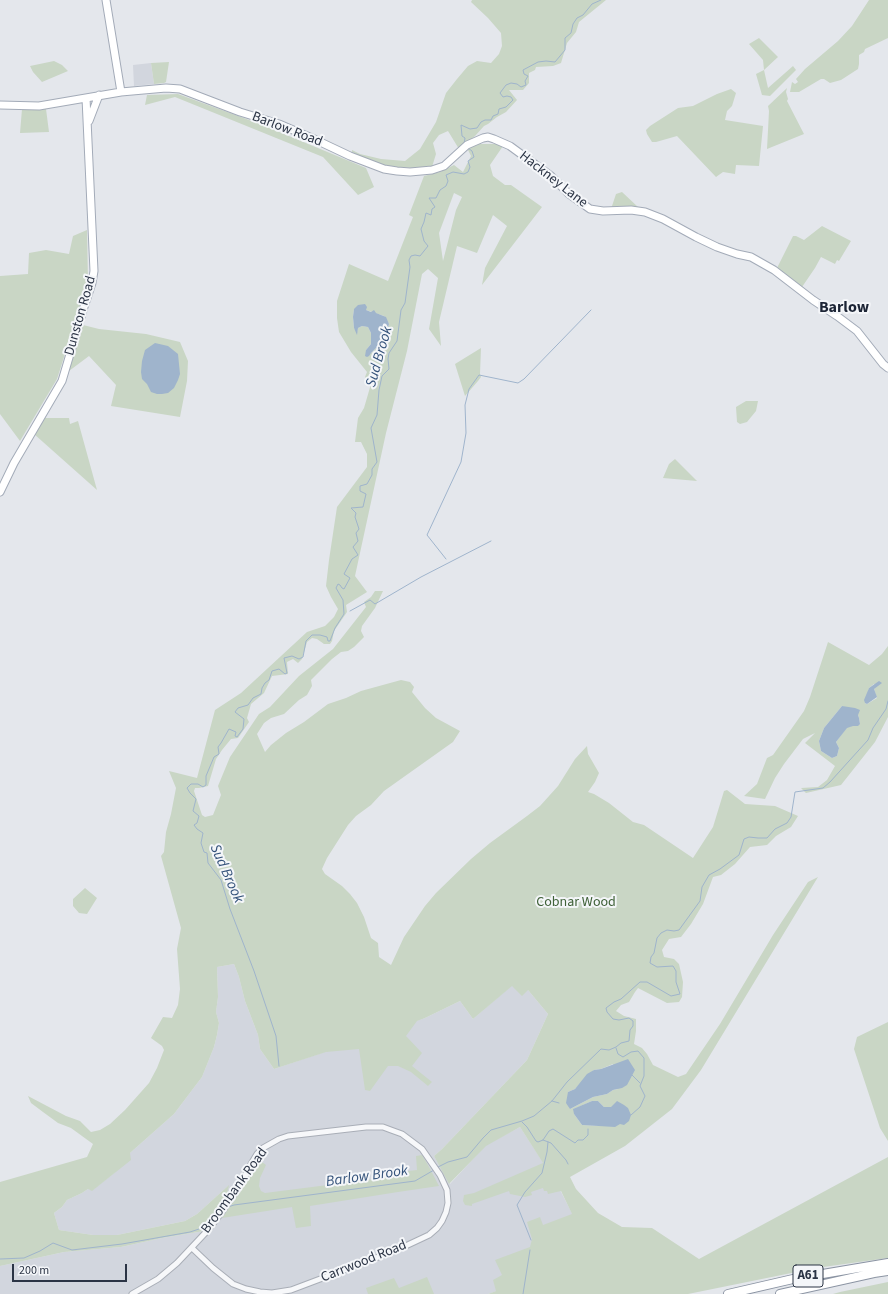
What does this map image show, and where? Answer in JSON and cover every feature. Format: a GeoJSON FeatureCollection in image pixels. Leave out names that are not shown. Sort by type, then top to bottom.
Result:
{"type":"FeatureCollection","features":[{"type":"Feature","properties":{"kind":"highway","name":"A61"},"geometry":{"type":"LineString","coordinates":[[728,1294],[793,1279],[888,1263]]}},
{"type":"Feature","properties":{"kind":"highway","name":"A61"},"geometry":{"type":"LineString","coordinates":[[780,1294],[888,1271]]}},
{"type":"Feature","properties":{"kind":"main road"},"geometry":{"type":"LineString","coordinates":[[106,0],[121,92]]}},
{"type":"Feature","properties":{"kind":"main road","name":"Barlow Road"},"geometry":{"type":"LineString","coordinates":[[0,105],[39,106],[121,92],[166,88],[180,89],[240,112],[279,124],[350,156],[384,169],[410,172],[432,170],[444,166],[451,161]]}},
{"type":"Feature","properties":{"kind":"main road","name":"Dunston Road"},"geometry":{"type":"LineString","coordinates":[[88,123],[99,96]]}},
{"type":"Feature","properties":{"kind":"main road","name":"Dunston Road"},"geometry":{"type":"LineString","coordinates":[[0,492],[14,463],[62,380],[92,283],[94,271],[86,98]]}},
{"type":"Feature","properties":{"kind":"main road","name":"Hackney Lane"},"geometry":{"type":"LineString","coordinates":[[451,161],[467,146],[482,138],[488,137],[515,150],[550,176],[569,194],[590,209],[603,211],[631,210],[645,212],[663,219],[717,247],[751,257],[774,270],[857,331],[883,364],[888,368]]}},
{"type":"Feature","properties":{"kind":"street","name":"Broombank Road"},"geometry":{"type":"LineString","coordinates":[[132,1294],[168,1272],[192,1248],[230,1202],[243,1181],[251,1164],[263,1148],[288,1136],[366,1127],[383,1127],[402,1134],[414,1141],[431,1161],[447,1190]]}},
{"type":"Feature","properties":{"kind":"street","name":"Carrwood Road"},"geometry":{"type":"LineString","coordinates":[[192,1248],[222,1276],[233,1284],[260,1292],[272,1293],[291,1290],[397,1250],[429,1235],[442,1221],[446,1212],[448,1203],[447,1190]]}},
{"type":"Feature","properties":{"kind":"shaded area"},"geometry":{"type":"Polygon","coordinates":[[[151,63],[154,84],[134,86],[133,65],[151,63]]]}},
{"type":"Feature","properties":{"kind":"shaded area"},"geometry":{"type":"Polygon","coordinates":[[[234,964],[245,1001],[258,1035],[260,1049],[274,1069],[425,1018],[460,1001],[473,1019],[512,985],[528,990],[548,1014],[527,1060],[434,1156],[450,1184],[486,1145],[520,1127],[557,1184],[581,1231],[519,1283],[488,1294],[0,1294],[0,1266],[64,1252],[121,1247],[204,1231],[226,1199],[228,1186],[197,1214],[185,1221],[117,1235],[93,1235],[59,1230],[54,1213],[62,1207],[67,1200],[88,1189],[92,1190],[113,1174],[130,1153],[174,1114],[202,1077],[214,1047],[219,1023],[216,1012],[218,997],[217,967],[234,964]]]}},
{"type":"Feature","properties":{"kind":"green space"},"geometry":{"type":"Polygon","coordinates":[[[472,0],[606,0],[579,22],[576,32],[567,43],[561,63],[553,66],[536,67],[535,70],[529,73],[529,83],[523,90],[509,90],[517,100],[506,112],[484,126],[475,136],[459,149],[448,131],[439,135],[433,143],[436,154],[432,167],[412,168],[386,166],[370,161],[352,152],[352,150],[360,154],[381,159],[405,161],[420,149],[436,122],[446,93],[468,66],[477,61],[491,63],[499,54],[502,46],[501,33],[471,2],[472,0]]]}},
{"type":"Feature","properties":{"kind":"green space"},"geometry":{"type":"Polygon","coordinates":[[[869,0],[888,0],[888,38],[865,49],[864,52],[859,55],[858,69],[841,80],[830,83],[824,79],[821,79],[799,92],[790,92],[792,82],[795,84],[798,82],[796,79],[805,69],[838,41],[852,26],[869,0]]]}},
{"type":"Feature","properties":{"kind":"green space"},"geometry":{"type":"Polygon","coordinates":[[[759,38],[778,57],[764,70],[763,60],[749,44],[759,38]]]}},
{"type":"Feature","properties":{"kind":"green space"},"geometry":{"type":"Polygon","coordinates":[[[54,61],[62,65],[68,71],[42,82],[30,66],[54,61]]]}},
{"type":"Feature","properties":{"kind":"green space"},"geometry":{"type":"Polygon","coordinates":[[[169,62],[166,82],[154,84],[151,63],[169,62]]]}},
{"type":"Feature","properties":{"kind":"green space"},"geometry":{"type":"Polygon","coordinates":[[[793,66],[796,70],[770,96],[762,95],[756,74],[764,70],[768,88],[793,66]]]}},
{"type":"Feature","properties":{"kind":"green space"},"geometry":{"type":"Polygon","coordinates":[[[787,88],[787,101],[804,134],[767,149],[768,106],[787,88]]]}},
{"type":"Feature","properties":{"kind":"green space"},"geometry":{"type":"Polygon","coordinates":[[[731,89],[736,93],[732,106],[727,111],[725,120],[763,126],[759,166],[736,165],[735,174],[723,172],[716,177],[677,136],[652,142],[647,134],[646,130],[650,126],[678,108],[693,106],[731,89]]]}},
{"type":"Feature","properties":{"kind":"green space"},"geometry":{"type":"Polygon","coordinates":[[[178,94],[260,124],[366,168],[374,187],[358,195],[323,157],[175,97],[145,105],[147,95],[178,94]]]}},
{"type":"Feature","properties":{"kind":"green space"},"geometry":{"type":"Polygon","coordinates":[[[22,109],[46,109],[49,132],[20,133],[22,109]]]}},
{"type":"Feature","properties":{"kind":"green space","name":"Cobnar Wood"},"geometry":{"type":"Polygon","coordinates":[[[477,144],[497,144],[503,146],[490,165],[493,176],[505,185],[511,185],[542,207],[482,285],[485,268],[507,226],[493,215],[477,253],[457,246],[439,322],[441,346],[429,329],[438,278],[428,269],[422,274],[407,351],[386,433],[355,576],[367,592],[346,605],[347,612],[334,631],[330,644],[324,644],[317,639],[312,638],[307,642],[302,659],[298,663],[293,659],[287,662],[288,674],[272,676],[264,693],[251,704],[247,718],[249,722],[238,738],[231,739],[216,759],[208,786],[195,788],[194,791],[202,815],[205,817],[213,815],[221,795],[218,786],[230,757],[259,714],[270,707],[299,676],[333,649],[366,607],[364,602],[371,597],[375,591],[383,591],[375,608],[362,626],[361,631],[364,637],[354,647],[348,651],[341,652],[332,659],[311,680],[312,686],[307,695],[299,700],[284,714],[271,718],[264,723],[257,734],[265,752],[286,733],[328,704],[361,691],[401,680],[410,682],[414,687],[412,692],[425,708],[436,718],[460,731],[453,742],[384,791],[371,805],[356,816],[348,825],[327,858],[322,869],[325,874],[342,886],[357,903],[364,917],[371,938],[378,943],[379,957],[391,965],[404,937],[425,906],[436,893],[490,843],[540,806],[558,786],[575,759],[587,746],[588,754],[599,773],[588,792],[609,803],[633,822],[644,825],[693,858],[713,827],[724,791],[727,790],[745,804],[775,806],[798,816],[791,827],[776,836],[767,845],[750,847],[735,864],[721,875],[713,877],[703,904],[691,924],[681,937],[669,939],[662,950],[664,957],[674,959],[679,964],[683,982],[682,997],[679,1002],[667,1003],[638,988],[629,1002],[621,1005],[616,1011],[624,1016],[636,1019],[634,1044],[642,1048],[653,1065],[678,1077],[686,1074],[720,1024],[773,935],[808,882],[818,877],[701,1070],[672,1109],[625,1146],[570,1177],[576,1189],[598,1213],[622,1227],[652,1228],[699,1259],[888,1157],[888,1258],[816,1268],[688,1294],[488,1294],[496,1291],[493,1280],[502,1275],[495,1260],[530,1247],[532,1239],[527,1222],[540,1217],[543,1225],[572,1214],[561,1191],[548,1194],[543,1188],[531,1192],[532,1195],[525,1197],[510,1194],[509,1191],[472,1204],[472,1206],[465,1205],[463,1201],[464,1195],[474,1193],[543,1163],[520,1127],[486,1146],[449,1184],[434,1156],[527,1060],[548,1014],[528,990],[522,996],[512,986],[473,1019],[460,1001],[417,1021],[406,1036],[422,1053],[412,1066],[432,1082],[428,1086],[411,1072],[398,1066],[388,1066],[370,1091],[365,1090],[359,1049],[326,1052],[274,1069],[260,1049],[258,1035],[245,1001],[234,964],[217,967],[218,997],[216,1012],[219,1023],[214,1047],[202,1077],[174,1114],[130,1153],[131,1160],[92,1191],[88,1189],[67,1200],[62,1207],[54,1213],[59,1230],[93,1235],[117,1235],[185,1221],[197,1214],[229,1185],[226,1199],[204,1231],[121,1247],[64,1252],[0,1266],[0,1182],[87,1157],[93,1144],[71,1128],[58,1123],[43,1112],[31,1103],[28,1096],[66,1116],[80,1121],[91,1132],[100,1130],[110,1124],[125,1110],[149,1083],[157,1068],[164,1050],[162,1046],[151,1038],[163,1017],[172,1018],[178,1005],[180,989],[177,949],[181,928],[161,856],[164,852],[166,832],[176,788],[169,771],[197,778],[215,710],[241,693],[307,632],[325,626],[334,617],[338,609],[326,586],[329,560],[337,507],[367,467],[367,454],[361,442],[355,442],[358,418],[364,408],[371,384],[365,377],[367,372],[351,352],[339,332],[337,301],[349,264],[388,281],[413,217],[409,215],[424,176],[440,172],[454,165],[463,172],[471,156],[467,148],[477,144]],[[454,193],[439,233],[443,261],[456,210],[462,197],[454,193]],[[354,309],[354,328],[357,332],[358,328],[362,326],[368,327],[371,333],[371,344],[366,350],[371,353],[386,335],[389,324],[384,316],[366,310],[354,309]],[[613,1064],[594,1070],[575,1089],[568,1092],[570,1109],[593,1097],[607,1094],[618,1089],[613,1064]],[[592,1101],[574,1109],[574,1114],[582,1125],[602,1126],[611,1107],[604,1107],[598,1101],[592,1101]]]}},
{"type":"Feature","properties":{"kind":"green space"},"geometry":{"type":"Polygon","coordinates":[[[622,192],[638,207],[611,209],[616,194],[622,192]]]}},
{"type":"Feature","properties":{"kind":"green space"},"geometry":{"type":"Polygon","coordinates":[[[822,226],[851,241],[839,261],[837,260],[835,264],[821,257],[802,287],[777,268],[793,236],[804,240],[822,226]]]}},
{"type":"Feature","properties":{"kind":"green space"},"geometry":{"type":"Polygon","coordinates":[[[87,230],[88,282],[57,379],[20,441],[0,414],[0,276],[28,274],[29,253],[46,250],[69,254],[73,236],[87,230]]]}},
{"type":"Feature","properties":{"kind":"green space"},"geometry":{"type":"Polygon","coordinates":[[[83,325],[99,329],[146,334],[180,342],[188,361],[187,381],[180,417],[111,406],[116,385],[89,356],[69,371],[83,325]]]}},
{"type":"Feature","properties":{"kind":"green space"},"geometry":{"type":"Polygon","coordinates":[[[481,348],[481,377],[465,396],[455,364],[481,348]]]}},
{"type":"Feature","properties":{"kind":"green space"},"geometry":{"type":"Polygon","coordinates":[[[746,401],[758,401],[756,411],[747,422],[740,424],[737,422],[736,407],[746,401]]]}},
{"type":"Feature","properties":{"kind":"green space"},"geometry":{"type":"Polygon","coordinates":[[[45,418],[69,418],[70,424],[78,421],[97,490],[34,434],[45,418]]]}},
{"type":"Feature","properties":{"kind":"green space"},"geometry":{"type":"Polygon","coordinates":[[[675,459],[697,481],[663,478],[669,464],[675,459]]]}},
{"type":"Feature","properties":{"kind":"green space"},"geometry":{"type":"Polygon","coordinates":[[[828,642],[869,665],[882,654],[888,646],[888,717],[875,742],[841,785],[806,793],[801,788],[818,787],[827,780],[835,766],[805,743],[815,733],[803,739],[784,764],[775,778],[765,799],[744,796],[757,784],[767,758],[773,755],[804,711],[828,642]],[[874,684],[869,688],[865,703],[867,704],[877,698],[874,689],[876,686],[874,684]],[[842,706],[824,728],[819,741],[821,751],[832,758],[837,756],[839,748],[836,742],[847,727],[860,724],[858,715],[842,706]]]}},
{"type":"Feature","properties":{"kind":"green space"},"geometry":{"type":"Polygon","coordinates":[[[85,888],[97,898],[87,914],[79,913],[73,906],[73,899],[85,888]]]}},
{"type":"Feature","properties":{"kind":"green space"},"geometry":{"type":"Polygon","coordinates":[[[888,1022],[888,1141],[880,1128],[854,1049],[857,1037],[888,1022]]]}},
{"type":"Feature","properties":{"kind":"green space"},"geometry":{"type":"Polygon","coordinates":[[[422,1155],[439,1186],[310,1206],[311,1226],[296,1228],[292,1207],[222,1218],[244,1186],[258,1159],[266,1165],[260,1178],[259,1186],[261,1191],[265,1193],[391,1177],[390,1173],[417,1170],[416,1156],[422,1155]]]}},
{"type":"Feature","properties":{"kind":"green space"},"geometry":{"type":"Polygon","coordinates":[[[427,1277],[434,1294],[368,1294],[366,1288],[394,1278],[399,1288],[427,1277]]]}},
{"type":"Feature","properties":{"kind":"green space"},"geometry":{"type":"Polygon","coordinates":[[[888,1282],[888,1294],[833,1294],[840,1292],[888,1282]]]}},
{"type":"Feature","properties":{"kind":"water"},"geometry":{"type":"Polygon","coordinates":[[[365,304],[367,307],[366,310],[371,312],[374,310],[376,313],[386,317],[389,324],[383,347],[376,348],[367,357],[365,356],[366,350],[371,344],[371,333],[368,327],[362,326],[358,328],[357,335],[354,328],[353,317],[354,309],[358,305],[365,304]]]}},
{"type":"Feature","properties":{"kind":"water"},"geometry":{"type":"Polygon","coordinates":[[[155,343],[168,346],[178,354],[180,374],[174,388],[168,393],[157,394],[151,392],[147,384],[142,379],[142,361],[145,350],[155,343]]]}},
{"type":"Feature","properties":{"kind":"water"},"geometry":{"type":"Polygon","coordinates":[[[879,681],[882,683],[874,689],[877,697],[867,704],[865,703],[864,700],[869,688],[879,681]]]}},
{"type":"Feature","properties":{"kind":"water"},"geometry":{"type":"Polygon","coordinates":[[[842,706],[860,710],[858,715],[860,724],[858,726],[847,728],[836,742],[839,748],[837,756],[832,758],[821,751],[819,741],[824,728],[842,706]]]}},
{"type":"Feature","properties":{"kind":"water"},"geometry":{"type":"Polygon","coordinates":[[[628,1059],[635,1070],[627,1085],[607,1094],[593,1097],[570,1109],[566,1103],[568,1092],[575,1089],[587,1074],[594,1070],[601,1069],[628,1059]]]}},
{"type":"Feature","properties":{"kind":"water"},"geometry":{"type":"Polygon","coordinates":[[[592,1101],[598,1101],[604,1107],[611,1107],[617,1101],[628,1108],[631,1115],[629,1121],[624,1125],[620,1124],[615,1127],[582,1125],[574,1114],[573,1109],[592,1101]]]}},
{"type":"Feature","properties":{"kind":"waterway","name":"Sud Brook"},"geometry":{"type":"LineString","coordinates":[[464,144],[465,138],[462,136],[461,125],[470,129],[477,128],[481,122],[491,120],[493,116],[498,114],[499,109],[506,107],[513,100],[511,97],[503,97],[500,93],[506,85],[511,83],[517,84],[521,87],[526,85],[525,81],[528,76],[524,74],[523,70],[538,62],[555,62],[565,50],[565,38],[571,33],[573,24],[577,18],[583,15],[592,4],[601,0]]}},
{"type":"Feature","properties":{"kind":"waterway","name":"Sud Brook"},"geometry":{"type":"LineString","coordinates":[[279,1066],[276,1036],[221,880],[208,863],[207,853],[204,852],[201,843],[203,833],[194,825],[197,823],[199,816],[193,811],[196,799],[187,788],[191,784],[198,784],[203,787],[206,785],[206,776],[214,757],[219,754],[218,747],[229,729],[236,732],[235,736],[237,737],[243,729],[244,719],[235,712],[238,708],[248,705],[253,698],[261,694],[262,688],[269,680],[272,671],[279,669],[285,674],[287,673],[284,658],[292,656],[299,659],[303,657],[306,641],[312,635],[327,637],[328,641],[330,641],[335,628],[344,614],[343,600],[336,588],[338,584],[344,589],[350,578],[344,574],[352,559],[358,555],[353,547],[358,541],[356,533],[359,529],[355,517],[356,513],[351,508],[363,507],[366,494],[360,491],[360,486],[367,484],[372,475],[372,469],[377,462],[371,428],[377,415],[382,376],[389,369],[389,353],[397,341],[401,310],[405,303],[410,267],[409,260],[411,256],[420,256],[428,246],[424,241],[421,229],[426,213],[431,215],[432,209],[435,207],[429,198],[436,198],[440,190],[446,186],[448,181],[446,175],[453,172],[464,174],[468,172],[470,167],[468,161],[474,157],[472,151],[468,148]]}},
{"type":"Feature","properties":{"kind":"waterway"},"geometry":{"type":"LineString","coordinates":[[446,559],[427,535],[461,462],[466,433],[465,405],[469,389],[479,375],[518,383],[524,379],[591,310]]}},
{"type":"Feature","properties":{"kind":"waterway"},"geometry":{"type":"LineString","coordinates":[[350,611],[370,600],[375,604],[421,577],[491,541]]}},
{"type":"Feature","properties":{"kind":"waterway","name":"Barlow Brook"},"geometry":{"type":"LineString","coordinates":[[438,1167],[448,1162],[467,1157],[491,1130],[534,1116],[552,1101],[567,1082],[601,1049],[609,1050],[621,1043],[629,1041],[633,1021],[629,1018],[619,1020],[613,1019],[607,1012],[606,1008],[621,999],[640,982],[647,982],[671,996],[680,994],[676,982],[676,971],[673,966],[657,967],[650,963],[657,938],[661,933],[667,930],[679,930],[700,901],[702,887],[709,875],[739,855],[744,839],[749,837],[767,838],[775,829],[787,823],[791,817],[795,792],[823,788],[830,782],[868,740],[873,728],[886,709],[888,701]]}},
{"type":"Feature","properties":{"kind":"waterway"},"geometry":{"type":"LineString","coordinates":[[616,1048],[618,1054],[623,1057],[631,1052],[638,1051],[644,1058],[644,1076],[640,1086],[645,1096],[640,1107],[631,1115]]}},
{"type":"Feature","properties":{"kind":"waterway"},"geometry":{"type":"LineString","coordinates":[[632,1075],[640,1083]]}},
{"type":"Feature","properties":{"kind":"waterway","name":"Barlow Brook"},"geometry":{"type":"LineString","coordinates":[[552,1101],[559,1103]]}},
{"type":"Feature","properties":{"kind":"waterway"},"geometry":{"type":"LineString","coordinates":[[522,1122],[538,1142],[543,1140],[549,1131],[553,1129],[575,1143],[578,1140],[583,1140],[588,1135],[588,1129]]}},
{"type":"Feature","properties":{"kind":"waterway"},"geometry":{"type":"LineString","coordinates":[[543,1140],[551,1143],[568,1164]]}},
{"type":"Feature","properties":{"kind":"waterway"},"geometry":{"type":"LineString","coordinates":[[531,1240],[517,1205],[525,1192],[542,1173],[548,1142]]}},
{"type":"Feature","properties":{"kind":"waterway","name":"Barlow Brook"},"geometry":{"type":"LineString","coordinates":[[228,1207],[415,1181],[434,1170]]}},
{"type":"Feature","properties":{"kind":"waterway","name":"Barlow Brook"},"geometry":{"type":"LineString","coordinates":[[0,1259],[24,1258],[53,1243],[72,1250],[122,1244],[190,1232],[199,1229],[211,1216],[221,1209]]}},
{"type":"Feature","properties":{"kind":"waterway"},"geometry":{"type":"LineString","coordinates":[[523,1294],[530,1250]]}},
{"type":"Feature","properties":{"kind":"district","name":"Barlow"},"geometry":{"type":"Point","coordinates":[844,308]}}]}
